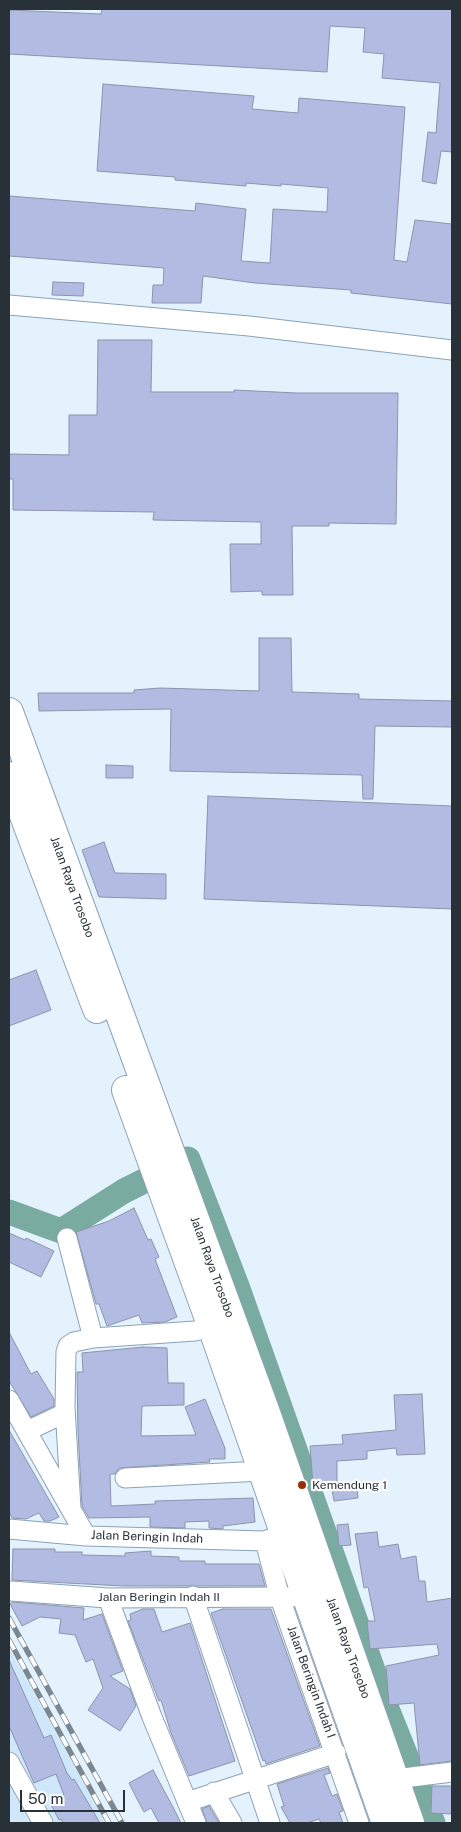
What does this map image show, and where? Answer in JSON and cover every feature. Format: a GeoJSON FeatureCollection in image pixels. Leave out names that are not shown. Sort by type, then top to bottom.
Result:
{"type":"FeatureCollection","features":[{"type":"Feature","properties":{"kind":"highway","name":"Jalan Raya Trosobo"},"geometry":{"type":"LineString","coordinates":[[9,712],[164,1167],[212,1327],[262,1471],[275,1537],[293,1597],[386,1823]]}},
{"type":"Feature","properties":{"kind":"highway","name":"Jalan Raya Trosobo"},"geometry":{"type":"LineString","coordinates":[[9,776],[104,1027],[265,1410],[407,1777],[410,1823]]}},
{"type":"Feature","properties":{"kind":"street"},"geometry":{"type":"LineString","coordinates":[[9,305],[248,326],[452,350]]}},
{"type":"Feature","properties":{"kind":"street"},"geometry":{"type":"LineString","coordinates":[[67,1238],[93,1338]]}},
{"type":"Feature","properties":{"kind":"street"},"geometry":{"type":"LineString","coordinates":[[71,1508],[65,1413],[66,1352],[68,1346],[74,1342],[93,1338],[195,1331],[212,1327]]}},
{"type":"Feature","properties":{"kind":"street"},"geometry":{"type":"LineString","coordinates":[[9,1400],[86,1536]]}},
{"type":"Feature","properties":{"kind":"street"},"geometry":{"type":"LineString","coordinates":[[27,1432],[65,1413]]}},
{"type":"Feature","properties":{"kind":"street"},"geometry":{"type":"LineString","coordinates":[[126,1478],[262,1471]]}},
{"type":"Feature","properties":{"kind":"street","name":"Jalan Beringin Indah"},"geometry":{"type":"LineString","coordinates":[[9,1529],[86,1536],[275,1537]]}},
{"type":"Feature","properties":{"kind":"street","name":"Jalan Beringin Indah II"},"geometry":{"type":"LineString","coordinates":[[11,1591],[108,1598],[193,1596],[293,1597]]}},
{"type":"Feature","properties":{"kind":"street"},"geometry":{"type":"LineString","coordinates":[[193,1596],[270,1823]]}},
{"type":"Feature","properties":{"kind":"street","name":"Jalan Beringin Indah I"},"geometry":{"type":"LineString","coordinates":[[293,1597],[336,1753],[360,1823]]}},
{"type":"Feature","properties":{"kind":"street"},"geometry":{"type":"LineString","coordinates":[[108,1598],[152,1717],[196,1823]]}},
{"type":"Feature","properties":{"kind":"street"},"geometry":{"type":"LineString","coordinates":[[187,1802],[336,1753]]}},
{"type":"Feature","properties":{"kind":"street"},"geometry":{"type":"LineString","coordinates":[[9,1762],[43,1823]]}},
{"type":"Feature","properties":{"kind":"street"},"geometry":{"type":"LineString","coordinates":[[407,1777],[452,1772]]}},
{"type":"Feature","properties":{"kind":"street"},"geometry":{"type":"LineString","coordinates":[[214,1792],[232,1823]]}},
{"type":"Feature","properties":{"kind":"shaded area"},"geometry":{"type":"Polygon","coordinates":[[[9,1648],[106,1823],[9,1823],[9,1648]]]}},
{"type":"Feature","properties":{"kind":"building"},"geometry":{"type":"Polygon","coordinates":[[[102,9],[452,9],[452,152],[441,151],[436,184],[422,181],[428,132],[436,133],[440,83],[382,78],[384,54],[363,52],[365,28],[330,26],[327,72],[9,54],[9,10],[101,14],[102,9]]]}},
{"type":"Feature","properties":{"kind":"building"},"geometry":{"type":"Polygon","coordinates":[[[103,84],[254,96],[252,109],[298,113],[299,98],[405,107],[394,260],[407,262],[415,220],[452,224],[452,304],[351,293],[351,290],[255,283],[203,276],[201,303],[152,303],[153,285],[163,285],[164,268],[9,256],[9,196],[195,211],[196,203],[246,209],[241,261],[270,263],[273,209],[327,212],[328,188],[246,183],[246,186],[175,180],[175,177],[97,171],[103,84]]]}},
{"type":"Feature","properties":{"kind":"building"},"geometry":{"type":"Polygon","coordinates":[[[53,282],[84,283],[83,296],[52,295],[53,282]]]}},
{"type":"Feature","properties":{"kind":"building"},"geometry":{"type":"Polygon","coordinates":[[[98,340],[152,340],[151,392],[234,392],[234,390],[297,393],[398,393],[396,524],[329,523],[329,526],[292,526],[293,595],[262,595],[262,591],[231,592],[230,544],[261,544],[261,522],[153,520],[154,512],[13,510],[13,479],[9,479],[9,454],[69,455],[69,415],[97,415],[98,340]]]}},
{"type":"Feature","properties":{"kind":"building"},"geometry":{"type":"Polygon","coordinates":[[[259,638],[291,638],[292,692],[359,694],[359,699],[452,701],[452,727],[375,726],[373,799],[363,799],[362,775],[170,771],[171,709],[39,711],[38,693],[134,693],[134,690],[160,688],[259,691],[259,638]]]}},
{"type":"Feature","properties":{"kind":"building"},"geometry":{"type":"Polygon","coordinates":[[[106,765],[133,766],[133,778],[106,778],[106,765]]]}},
{"type":"Feature","properties":{"kind":"building"},"geometry":{"type":"Polygon","coordinates":[[[208,796],[452,806],[452,909],[204,899],[208,796]]]}},
{"type":"Feature","properties":{"kind":"building"},"geometry":{"type":"Polygon","coordinates":[[[104,842],[115,873],[166,874],[166,899],[99,897],[82,850],[104,842]]]}},
{"type":"Feature","properties":{"kind":"building"},"geometry":{"type":"Polygon","coordinates":[[[36,970],[51,1010],[9,1026],[9,980],[36,970]]]}},
{"type":"Feature","properties":{"kind":"building"},"geometry":{"type":"Polygon","coordinates":[[[134,1208],[148,1240],[151,1239],[159,1257],[155,1259],[177,1317],[165,1322],[142,1323],[139,1315],[107,1326],[99,1304],[96,1304],[76,1232],[109,1221],[134,1208]]]}},
{"type":"Feature","properties":{"kind":"building"},"geometry":{"type":"Polygon","coordinates":[[[9,1233],[25,1240],[26,1238],[54,1251],[41,1277],[9,1262],[9,1233]]]}},
{"type":"Feature","properties":{"kind":"building"},"geometry":{"type":"Polygon","coordinates":[[[9,1332],[31,1374],[37,1371],[54,1399],[54,1406],[31,1417],[9,1381],[9,1332]]]}},
{"type":"Feature","properties":{"kind":"building"},"geometry":{"type":"Polygon","coordinates":[[[143,1347],[167,1348],[168,1383],[184,1383],[184,1405],[142,1406],[141,1436],[196,1435],[185,1407],[205,1399],[225,1448],[225,1459],[209,1459],[210,1462],[119,1468],[115,1474],[110,1474],[111,1506],[155,1504],[155,1501],[253,1498],[255,1522],[223,1526],[223,1529],[209,1528],[209,1521],[185,1522],[185,1528],[150,1527],[150,1517],[89,1518],[82,1506],[78,1431],[77,1372],[83,1372],[82,1353],[143,1347]]]}},
{"type":"Feature","properties":{"kind":"building"},"geometry":{"type":"Polygon","coordinates":[[[422,1394],[425,1454],[397,1455],[396,1448],[367,1451],[367,1459],[337,1461],[337,1484],[313,1485],[310,1446],[343,1444],[342,1435],[396,1430],[394,1395],[422,1394]]]}},
{"type":"Feature","properties":{"kind":"building"},"geometry":{"type":"Polygon","coordinates":[[[9,1430],[59,1517],[50,1521],[44,1521],[39,1513],[26,1519],[12,1518],[9,1512],[9,1430]]]}},
{"type":"Feature","properties":{"kind":"building"},"geometry":{"type":"Polygon","coordinates":[[[357,1488],[358,1498],[334,1501],[332,1490],[357,1488]]]}},
{"type":"Feature","properties":{"kind":"building"},"geometry":{"type":"Polygon","coordinates":[[[348,1524],[351,1545],[339,1546],[337,1525],[348,1524]]]}},
{"type":"Feature","properties":{"kind":"building"},"geometry":{"type":"Polygon","coordinates":[[[377,1532],[379,1547],[398,1544],[401,1559],[416,1556],[419,1581],[425,1581],[427,1602],[452,1598],[452,1761],[420,1765],[414,1703],[389,1705],[386,1666],[439,1655],[437,1644],[370,1649],[367,1621],[375,1621],[368,1587],[364,1588],[355,1534],[377,1532]]]}},
{"type":"Feature","properties":{"kind":"building"},"geometry":{"type":"Polygon","coordinates":[[[13,1549],[55,1549],[55,1552],[82,1552],[82,1555],[125,1556],[125,1553],[151,1551],[151,1556],[179,1557],[179,1561],[205,1561],[205,1564],[259,1564],[265,1586],[123,1586],[12,1580],[13,1549]]]}},
{"type":"Feature","properties":{"kind":"building"},"geometry":{"type":"Polygon","coordinates":[[[13,1602],[84,1608],[83,1620],[102,1614],[123,1671],[110,1676],[130,1689],[136,1706],[120,1731],[88,1710],[103,1688],[93,1659],[86,1662],[75,1635],[59,1633],[61,1619],[40,1617],[22,1626],[10,1604],[13,1602]]]}},
{"type":"Feature","properties":{"kind":"building"},"geometry":{"type":"Polygon","coordinates":[[[143,1609],[154,1609],[162,1632],[190,1623],[235,1761],[189,1776],[171,1733],[161,1700],[159,1701],[128,1621],[131,1620],[130,1614],[143,1609]]]}},
{"type":"Feature","properties":{"kind":"building"},"geometry":{"type":"Polygon","coordinates":[[[223,1609],[271,1609],[320,1746],[266,1764],[265,1760],[263,1761],[211,1613],[223,1609]]]}},
{"type":"Feature","properties":{"kind":"building"},"geometry":{"type":"Polygon","coordinates":[[[9,1660],[44,1738],[51,1735],[67,1773],[72,1780],[74,1779],[100,1823],[63,1823],[61,1819],[59,1820],[50,1803],[64,1795],[56,1774],[34,1783],[9,1726],[9,1660]]]}},
{"type":"Feature","properties":{"kind":"building"},"geometry":{"type":"Polygon","coordinates":[[[328,1768],[330,1773],[324,1775],[332,1796],[337,1794],[343,1811],[339,1812],[343,1823],[321,1823],[319,1819],[307,1823],[290,1823],[281,1807],[284,1806],[277,1784],[328,1768]]]}},
{"type":"Feature","properties":{"kind":"building"},"geometry":{"type":"Polygon","coordinates":[[[153,1770],[181,1823],[159,1823],[151,1808],[144,1812],[137,1799],[129,1783],[153,1770]]]}},
{"type":"Feature","properties":{"kind":"building"},"geometry":{"type":"Polygon","coordinates":[[[432,1786],[452,1786],[452,1814],[431,1813],[432,1786]]]}},
{"type":"Feature","properties":{"kind":"building"},"geometry":{"type":"Polygon","coordinates":[[[209,1806],[219,1823],[207,1823],[202,1809],[209,1806]]]}},
{"type":"Feature","properties":{"kind":"waterway"},"geometry":{"type":"LineString","coordinates":[[9,1212],[61,1231],[124,1191],[188,1159],[237,1286],[385,1704],[433,1823]]}},
{"type":"Feature","properties":{"kind":"railway"},"geometry":{"type":"LineString","coordinates":[[9,1618],[122,1823]]}},
{"type":"Feature","properties":{"kind":"railway"},"geometry":{"type":"LineString","coordinates":[[9,1640],[109,1823]]}},
{"type":"Feature","properties":{"kind":"place","name":"Kemendung 1"},"geometry":{"type":"Point","coordinates":[302,1485]}}]}
